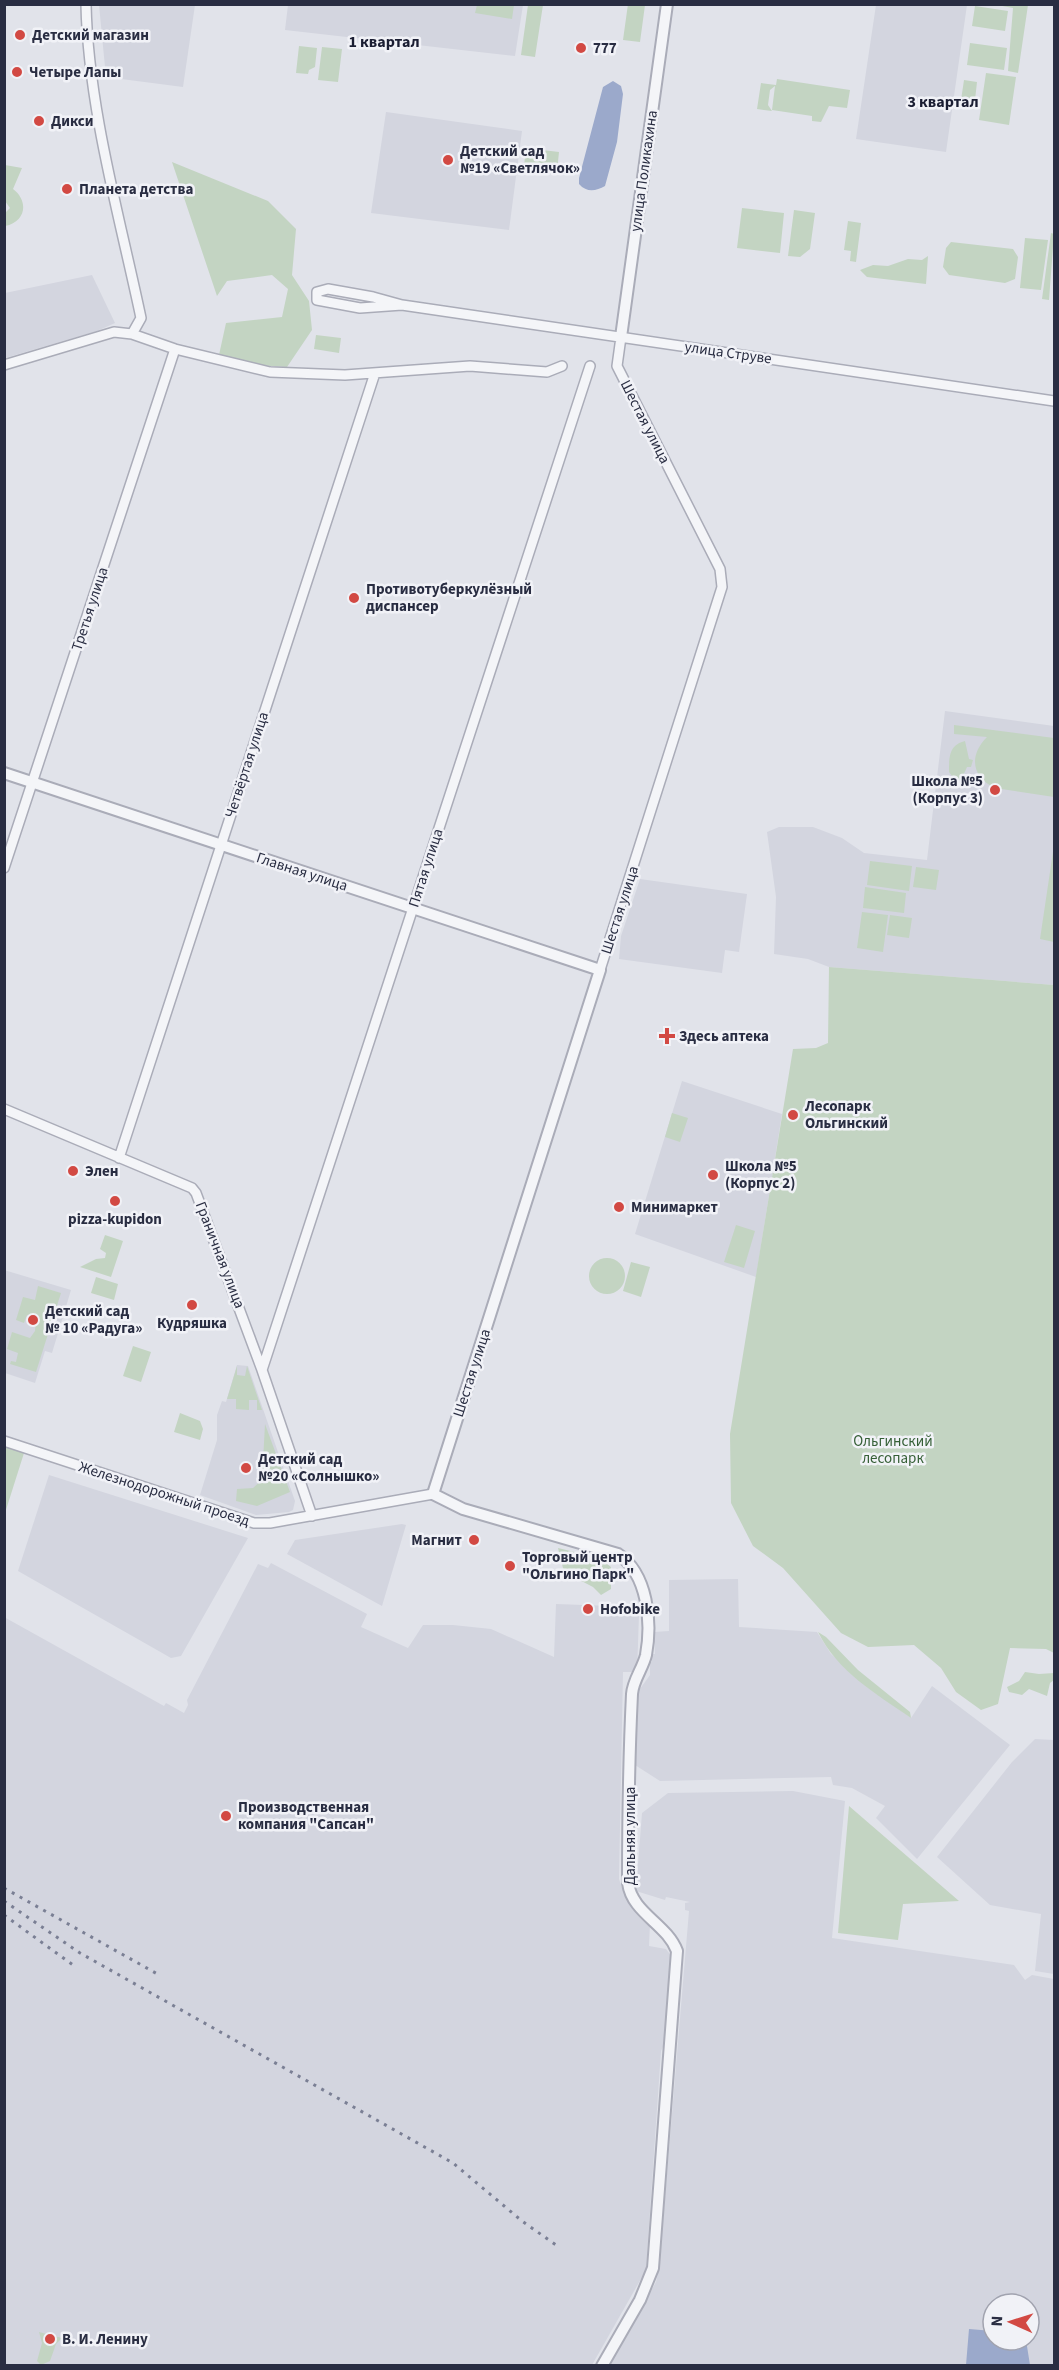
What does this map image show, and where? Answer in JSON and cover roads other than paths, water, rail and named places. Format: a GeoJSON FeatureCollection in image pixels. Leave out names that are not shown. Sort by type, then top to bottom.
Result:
{"type":"FeatureCollection","features":[{"type":"Feature","properties":{"kind":"street"},"geometry":{"type":"LineString","coordinates":[[86,4],[86,28],[104,141],[141,318],[132,334]]}},
{"type":"Feature","properties":{"kind":"street","name":"улица Поликахина"},"geometry":{"type":"LineString","coordinates":[[621,338],[668,4]]}},
{"type":"Feature","properties":{"kind":"street","name":"улица Струве"},"geometry":{"type":"LineString","coordinates":[[402,305],[353,307],[320,302],[316,294],[328,290],[373,297],[402,305],[1054,401]]}},
{"type":"Feature","properties":{"kind":"street"},"geometry":{"type":"LineString","coordinates":[[4,365],[114,332],[132,334],[175,349],[264,372],[345,375],[470,366],[547,372],[562,366]]}},
{"type":"Feature","properties":{"kind":"street","name":"Шестая улица"},"geometry":{"type":"LineString","coordinates":[[433,1494],[722,587],[720,569],[616,366],[621,338]]}},
{"type":"Feature","properties":{"kind":"street","name":"Третья улица"},"geometry":{"type":"LineString","coordinates":[[4,868],[175,349]]}},
{"type":"Feature","properties":{"kind":"street","name":"Пятая улица"},"geometry":{"type":"LineString","coordinates":[[262,1370],[590,366]]}},
{"type":"Feature","properties":{"kind":"street","name":"Четвёртая улица"},"geometry":{"type":"LineString","coordinates":[[119,1158],[375,373]]}},
{"type":"Feature","properties":{"kind":"street","name":"Главная улица"},"geometry":{"type":"LineString","coordinates":[[4,773],[600,970]]}},
{"type":"Feature","properties":{"kind":"street","name":"Граничная улица"},"geometry":{"type":"LineString","coordinates":[[4,1109],[192,1188],[196,1193],[262,1370],[312,1516]]}},
{"type":"Feature","properties":{"kind":"street","name":"Железнодорожный проезд"},"geometry":{"type":"LineString","coordinates":[[4,1441],[262,1524],[433,1494]]}},
{"type":"Feature","properties":{"kind":"street","name":"Дальняя улица"},"geometry":{"type":"LineString","coordinates":[[433,1494],[464,1509],[618,1554],[634,1569],[643,1591],[647,1638],[644,1661],[633,1691],[628,1882],[635,1901],[663,1930],[677,1952],[654,2268],[640,2300],[602,2366]]}},
{"type":"Feature","properties":{"kind":"water"},"geometry":{"type":"Polygon","coordinates":[[[613,81],[621,86],[623,94],[617,142],[605,186],[588,190],[579,184],[579,178],[603,87],[613,81]]]}},
{"type":"Feature","properties":{"kind":"water"},"geometry":{"type":"Polygon","coordinates":[[[969,2329],[981,2330],[981,2352],[1028,2352],[1030,2365],[966,2365],[969,2329]]]}},
{"type":"Feature","properties":{"kind":"railway"},"geometry":{"type":"LineString","coordinates":[[4,1888],[161,1976]]}},
{"type":"Feature","properties":{"kind":"railway"},"geometry":{"type":"LineString","coordinates":[[4,1901],[80,1953],[453,2163],[522,2221],[556,2245]]}},
{"type":"Feature","properties":{"kind":"railway"},"geometry":{"type":"LineString","coordinates":[[4,1915],[73,1965]]}},
{"type":"Feature","properties":{"kind":"place","name":"Детский магазин"},"geometry":{"type":"Point","coordinates":[20,35]}},
{"type":"Feature","properties":{"kind":"place","name":"777"},"geometry":{"type":"Point","coordinates":[581,48]}},
{"type":"Feature","properties":{"kind":"place","name":"Четыре Лапы"},"geometry":{"type":"Point","coordinates":[17,72]}},
{"type":"Feature","properties":{"kind":"place","name":"Дикси"},"geometry":{"type":"Point","coordinates":[39,121]}},
{"type":"Feature","properties":{"kind":"place","name":"Детский сад №19 «Светлячок»"},"geometry":{"type":"Point","coordinates":[448,160]}},
{"type":"Feature","properties":{"kind":"place","name":"Планета детства"},"geometry":{"type":"Point","coordinates":[67,189]}},
{"type":"Feature","properties":{"kind":"place","name":"Противотуберкулёзный диспансер"},"geometry":{"type":"Point","coordinates":[354,598]}},
{"type":"Feature","properties":{"kind":"place","name":"Школа №5 (Корпус 3)"},"geometry":{"type":"Point","coordinates":[995,790]}},
{"type":"Feature","properties":{"kind":"place","name":"Здесь аптека"},"geometry":{"type":"Point","coordinates":[667,1036]}},
{"type":"Feature","properties":{"kind":"place","name":"Лесопарк Ольгинский"},"geometry":{"type":"Point","coordinates":[793,1115]}},
{"type":"Feature","properties":{"kind":"place","name":"Элен"},"geometry":{"type":"Point","coordinates":[73,1171]}},
{"type":"Feature","properties":{"kind":"place","name":"Школа №5 (Корпус 2)"},"geometry":{"type":"Point","coordinates":[713,1175]}},
{"type":"Feature","properties":{"kind":"place","name":"pizza-kupidon"},"geometry":{"type":"Point","coordinates":[115,1201]}},
{"type":"Feature","properties":{"kind":"place","name":"Минимаркет"},"geometry":{"type":"Point","coordinates":[619,1207]}},
{"type":"Feature","properties":{"kind":"place","name":"Кудряшка"},"geometry":{"type":"Point","coordinates":[192,1305]}},
{"type":"Feature","properties":{"kind":"place","name":"Детский сад № 10 «Радуга»"},"geometry":{"type":"Point","coordinates":[33,1320]}},
{"type":"Feature","properties":{"kind":"place","name":"Детский сад №20 «Солнышко»"},"geometry":{"type":"Point","coordinates":[246,1468]}},
{"type":"Feature","properties":{"kind":"place","name":"Магнит"},"geometry":{"type":"Point","coordinates":[474,1540]}},
{"type":"Feature","properties":{"kind":"place","name":"Торговый центр \"Ольгино Парк\""},"geometry":{"type":"Point","coordinates":[510,1566]}},
{"type":"Feature","properties":{"kind":"place","name":"Hofobike"},"geometry":{"type":"Point","coordinates":[588,1609]}},
{"type":"Feature","properties":{"kind":"place","name":"Производственная компания \"Сапсан\""},"geometry":{"type":"Point","coordinates":[226,1816]}},
{"type":"Feature","properties":{"kind":"place","name":"В. И. Ленину"},"geometry":{"type":"Point","coordinates":[50,2339]}},
{"type":"Feature","properties":{"kind":"district","name":"1 квартал"},"geometry":{"type":"Point","coordinates":[384,42]}},
{"type":"Feature","properties":{"kind":"district","name":"3 квартал"},"geometry":{"type":"Point","coordinates":[943,102]}},
{"type":"Feature","properties":{"kind":"park label","name":"Ольгинский лесопарк"},"geometry":{"type":"Point","coordinates":[893,1450]}}]}
